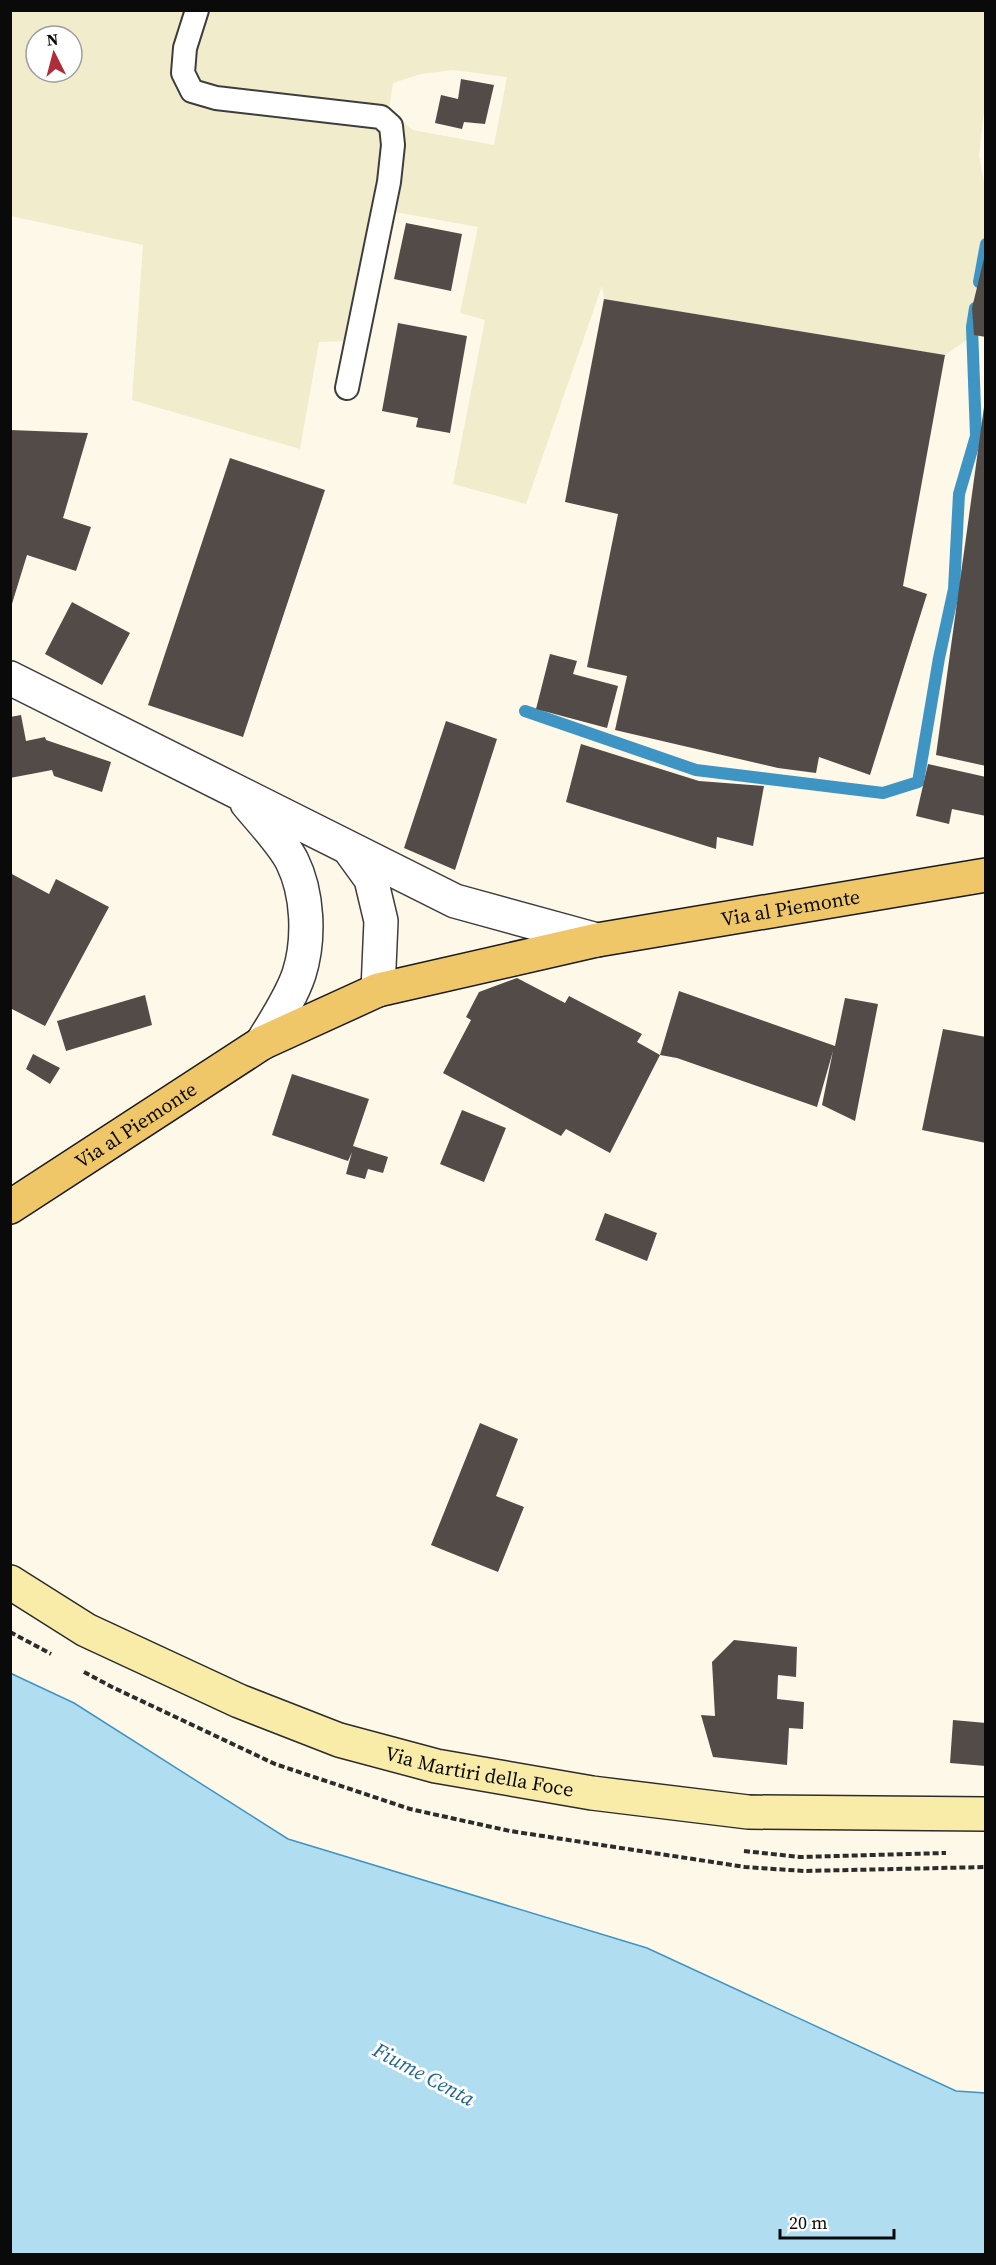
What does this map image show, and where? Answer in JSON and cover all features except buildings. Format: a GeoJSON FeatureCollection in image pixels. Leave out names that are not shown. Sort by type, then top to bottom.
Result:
{"type":"FeatureCollection","features":[{"type":"Feature","properties":{"kind":"main road","name":"Via al Piemonte"},"geometry":{"type":"LineString","coordinates":[[10,1207],[262,1043],[378,990],[597,940],[986,875]]}},
{"type":"Feature","properties":{"kind":"main road","name":"Via Martiri della Foce"},"geometry":{"type":"LineString","coordinates":[[10,1582],[86,1630],[239,1701],[339,1740],[436,1766],[592,1792],[748,1812],[986,1814]]}},
{"type":"Feature","properties":{"kind":"street","name":"Via al Piemonte"},"geometry":{"type":"LineString","coordinates":[[10,678],[455,901],[597,940]]}},
{"type":"Feature","properties":{"kind":"street","name":"Via al Piemonte"},"geometry":{"type":"LineString","coordinates":[[243,796],[292,860],[304,892],[307,925],[300,973],[262,1043]]}},
{"type":"Feature","properties":{"kind":"street","name":"Via al Piemonte"},"geometry":{"type":"LineString","coordinates":[[349,849],[371,879],[381,921],[378,990]]}},
{"type":"Feature","properties":{"kind":"lane"},"geometry":{"type":"LineString","coordinates":[[197,10],[185,48],[183,73],[192,91],[216,98],[381,117],[391,126],[393,145],[389,182],[347,388]]}},
{"type":"Feature","properties":{"kind":"shaded area"},"geometry":{"type":"Polygon","coordinates":[[[11,11],[985,11],[986,91],[979,156],[985,187],[986,245],[972,308],[974,335],[945,355],[604,299],[602,286],[526,504],[453,484],[485,320],[460,313],[478,227],[373,208],[347,341],[319,342],[300,449],[132,400],[143,245],[11,216],[11,11]],[[453,70],[421,74],[393,83],[389,111],[413,130],[494,145],[507,77],[453,70]]]}},
{"type":"Feature","properties":{"kind":"water","name":"Fiume Centa"},"geometry":{"type":"Polygon","coordinates":[[[10,1673],[74,1703],[288,1839],[647,1948],[956,2091],[985,2093],[985,2254],[11,2254],[10,1673]]]}},
{"type":"Feature","properties":{"kind":"waterway"},"geometry":{"type":"LineString","coordinates":[[979,282],[986,244]]}},
{"type":"Feature","properties":{"kind":"waterway"},"geometry":{"type":"LineString","coordinates":[[525,711],[696,770],[883,793],[918,782],[939,658],[954,589],[959,494],[976,436],[972,327],[975,308]]}}]}
